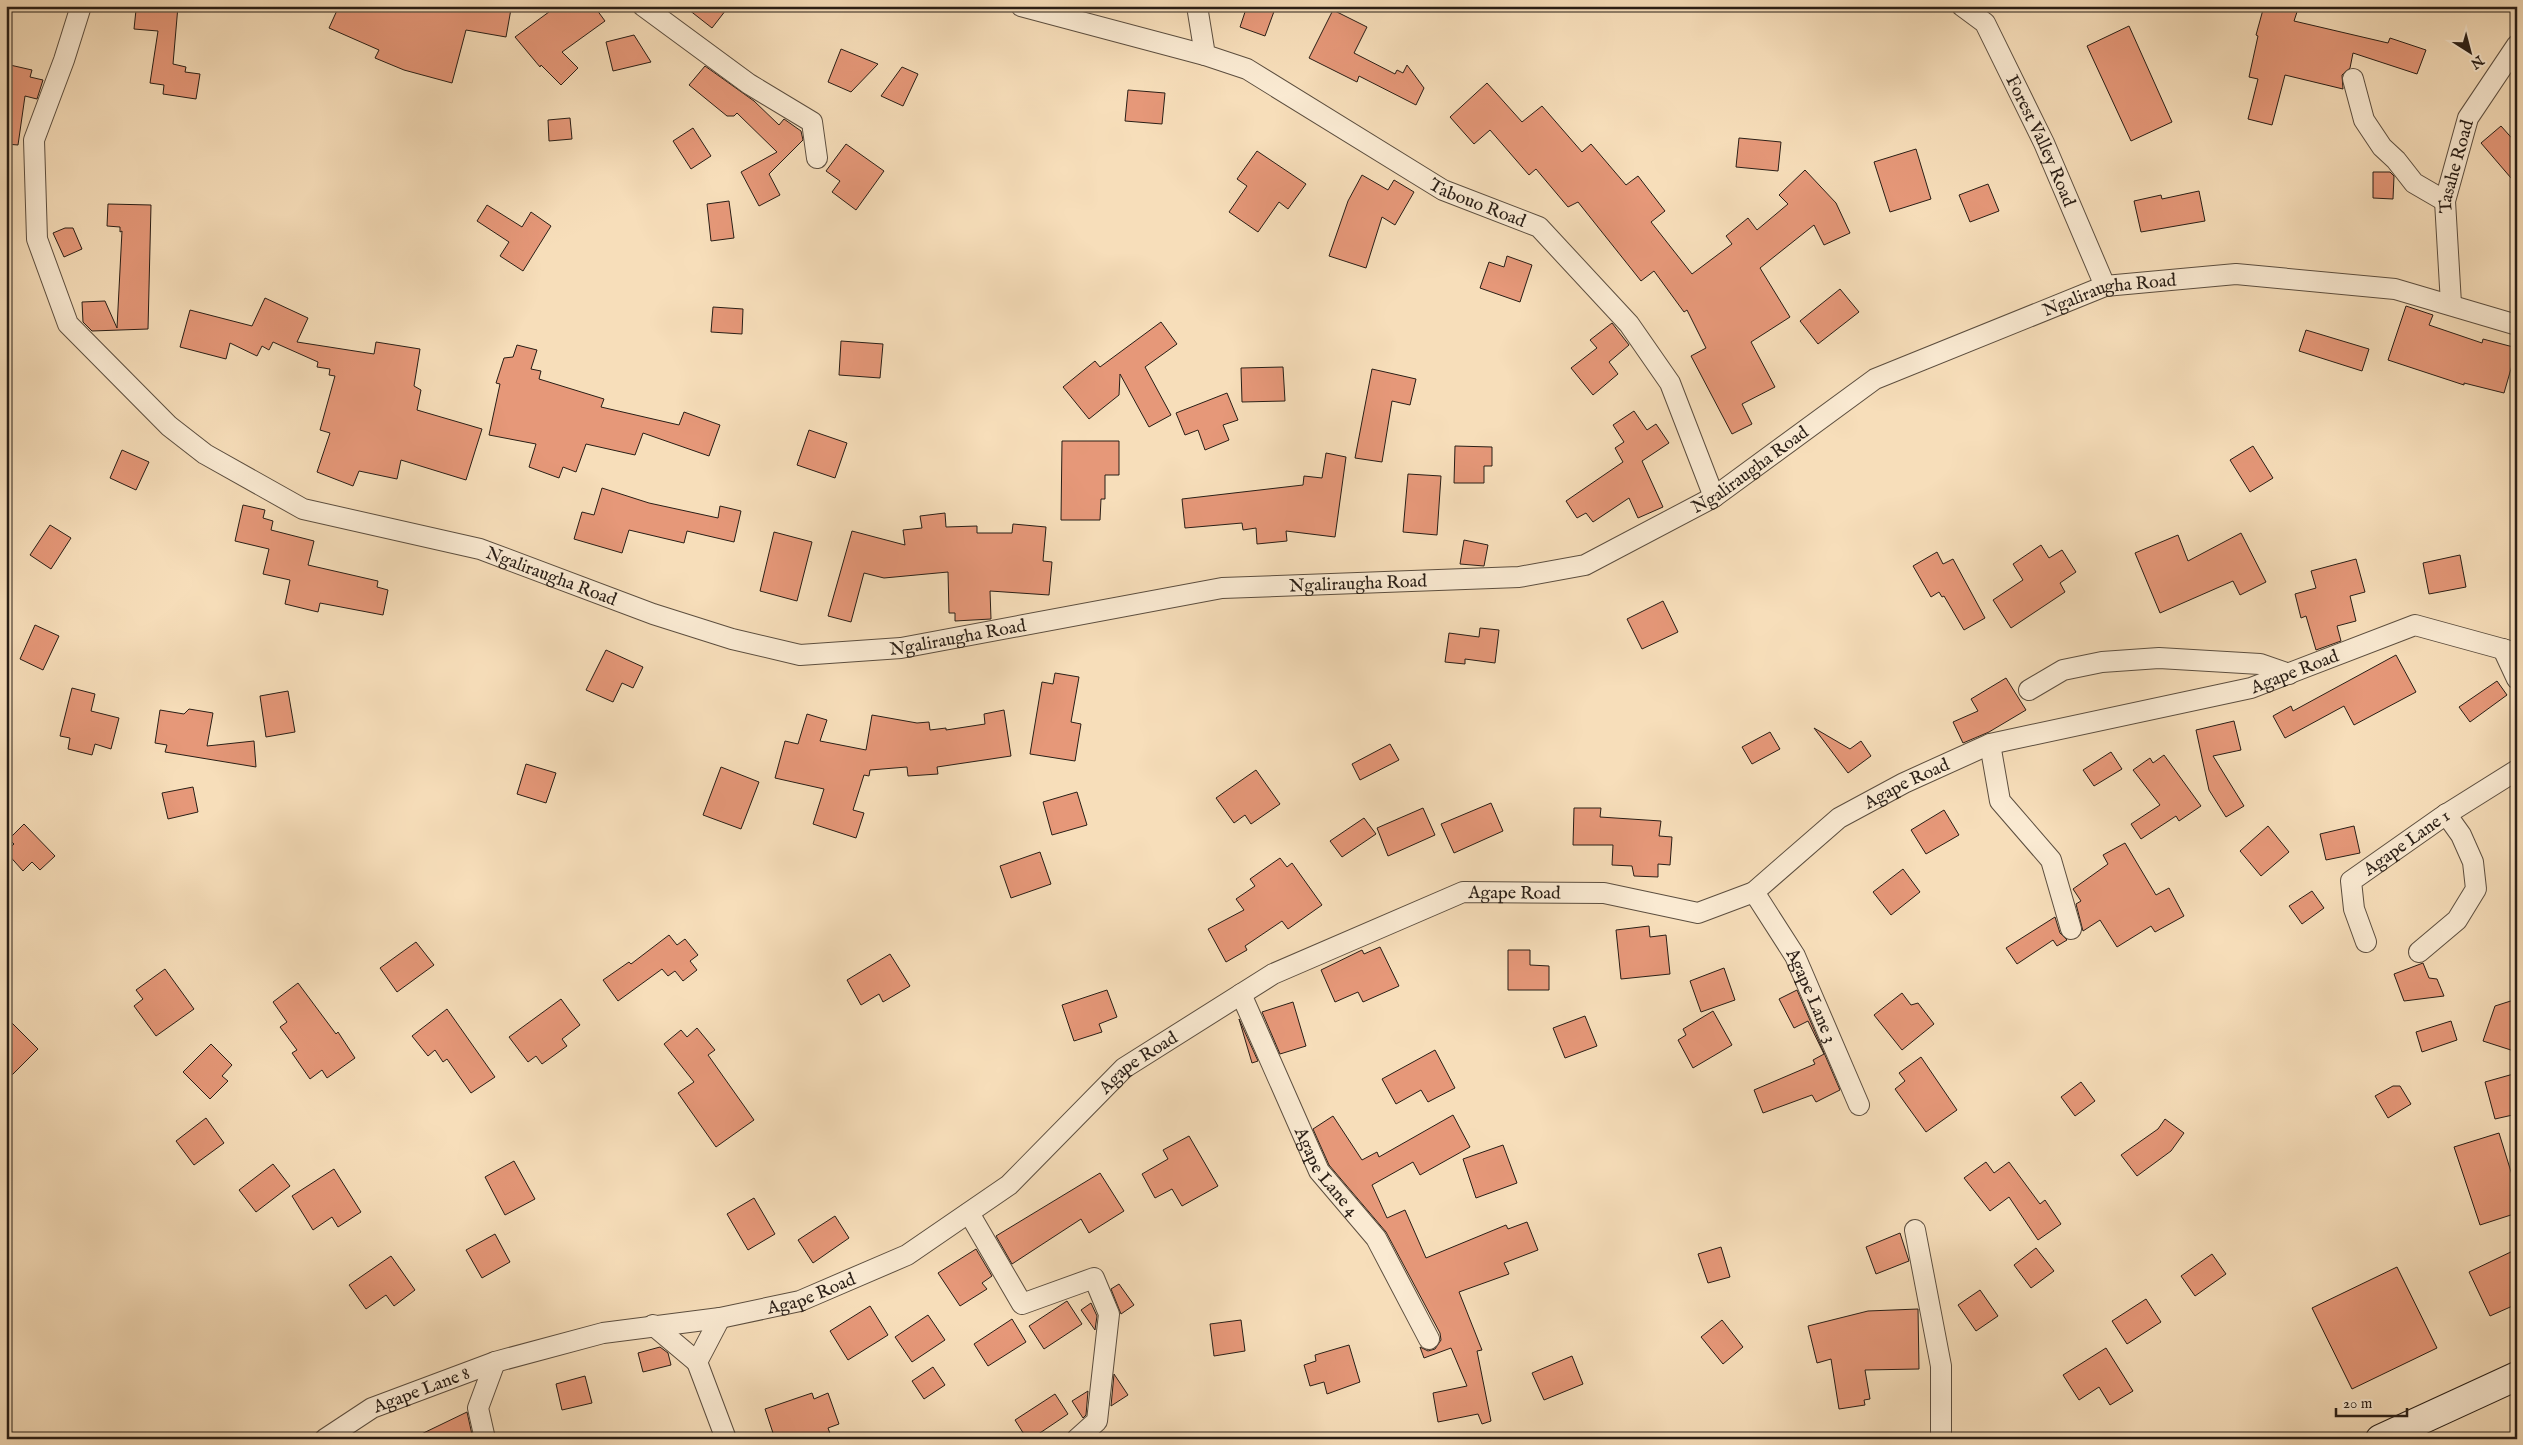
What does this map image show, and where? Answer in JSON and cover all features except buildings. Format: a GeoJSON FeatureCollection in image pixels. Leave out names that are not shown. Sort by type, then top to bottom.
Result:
{"type":"FeatureCollection","features":[{"type":"Feature","properties":{"kind":"main road"},"geometry":{"type":"LineString","coordinates":[[2380,1439],[2517,1376]]}},
{"type":"Feature","properties":{"kind":"street","name":"Ngaliraugha Road"},"geometry":{"type":"LineString","coordinates":[[80,6],[64,60],[34,140],[37,239],[68,324],[169,426],[205,454],[304,509],[480,549],[653,614],[732,640],[800,655],[901,648],[1222,588],[1519,577],[1585,565],[1714,497],[1875,379],[2105,286],[2236,274],[2395,289],[2517,325]]}},
{"type":"Feature","properties":{"kind":"street"},"geometry":{"type":"LineString","coordinates":[[643,6],[749,84],[812,122],[817,158]]}},
{"type":"Feature","properties":{"kind":"street","name":"Tabouo Road"},"geometry":{"type":"LineString","coordinates":[[1021,6],[1247,68],[1443,190],[1539,227],[1629,324],[1670,383],[1714,497]]}},
{"type":"Feature","properties":{"kind":"street"},"geometry":{"type":"LineString","coordinates":[[1196,6],[1205,55]]}},
{"type":"Feature","properties":{"kind":"street","name":"Forest Valley Road"},"geometry":{"type":"LineString","coordinates":[[1962,6],[1985,23],[2044,143],[2105,286]]}},
{"type":"Feature","properties":{"kind":"street","name":"Tasahe Road"},"geometry":{"type":"LineString","coordinates":[[2450,304],[2445,202],[2468,118],[2517,45]]}},
{"type":"Feature","properties":{"kind":"street"},"geometry":{"type":"LineString","coordinates":[[2354,79],[2364,120],[2382,147],[2396,160],[2414,183],[2445,202]]}},
{"type":"Feature","properties":{"kind":"street","name":"Agape Road"},"geometry":{"type":"LineString","coordinates":[[495,1362],[603,1333],[653,1325],[720,1318],[800,1301],[907,1255],[1009,1185],[1124,1068],[1273,974],[1463,892],[1604,893],[1698,913],[1754,892],[1838,818],[1904,783],[1990,744],[2251,688],[2415,626],[2510,651],[2517,679]]}},
{"type":"Feature","properties":{"kind":"street"},"geometry":{"type":"LineString","coordinates":[[2029,690],[2063,670],[2102,662],[2158,658],[2260,664],[2289,674]]}},
{"type":"Feature","properties":{"kind":"street"},"geometry":{"type":"LineString","coordinates":[[1990,744],[2000,801],[2051,860],[2071,929]]}},
{"type":"Feature","properties":{"kind":"street","name":"Agape Lane 1"},"geometry":{"type":"LineString","coordinates":[[2366,942],[2354,909],[2350,881],[2446,814],[2517,770]]}},
{"type":"Feature","properties":{"kind":"street"},"geometry":{"type":"LineString","coordinates":[[2419,952],[2457,920],[2476,889],[2474,862],[2460,835],[2446,814]]}},
{"type":"Feature","properties":{"kind":"street","name":"Agape Lane 3"},"geometry":{"type":"LineString","coordinates":[[1754,892],[1795,956],[1859,1105]]}},
{"type":"Feature","properties":{"kind":"street","name":"Agape Lane 4"},"geometry":{"type":"LineString","coordinates":[[1241,994],[1319,1171],[1376,1238],[1429,1339]]}},
{"type":"Feature","properties":{"kind":"street"},"geometry":{"type":"LineString","coordinates":[[969,1213],[1022,1304],[1094,1278],[1109,1314],[1097,1421],[1077,1439]]}},
{"type":"Feature","properties":{"kind":"street"},"geometry":{"type":"LineString","coordinates":[[1915,1230],[1941,1366],[1940,1439]]}},
{"type":"Feature","properties":{"kind":"street"},"geometry":{"type":"LineString","coordinates":[[697,1362],[720,1318]]}},
{"type":"Feature","properties":{"kind":"street"},"geometry":{"type":"LineString","coordinates":[[653,1325],[697,1362],[726,1439]]}},
{"type":"Feature","properties":{"kind":"street"},"geometry":{"type":"LineString","coordinates":[[485,1439],[478,1408],[495,1362]]}},
{"type":"Feature","properties":{"kind":"street","name":"Agape Lane 8"},"geometry":{"type":"LineString","coordinates":[[325,1439],[372,1408],[495,1362]]}}]}
